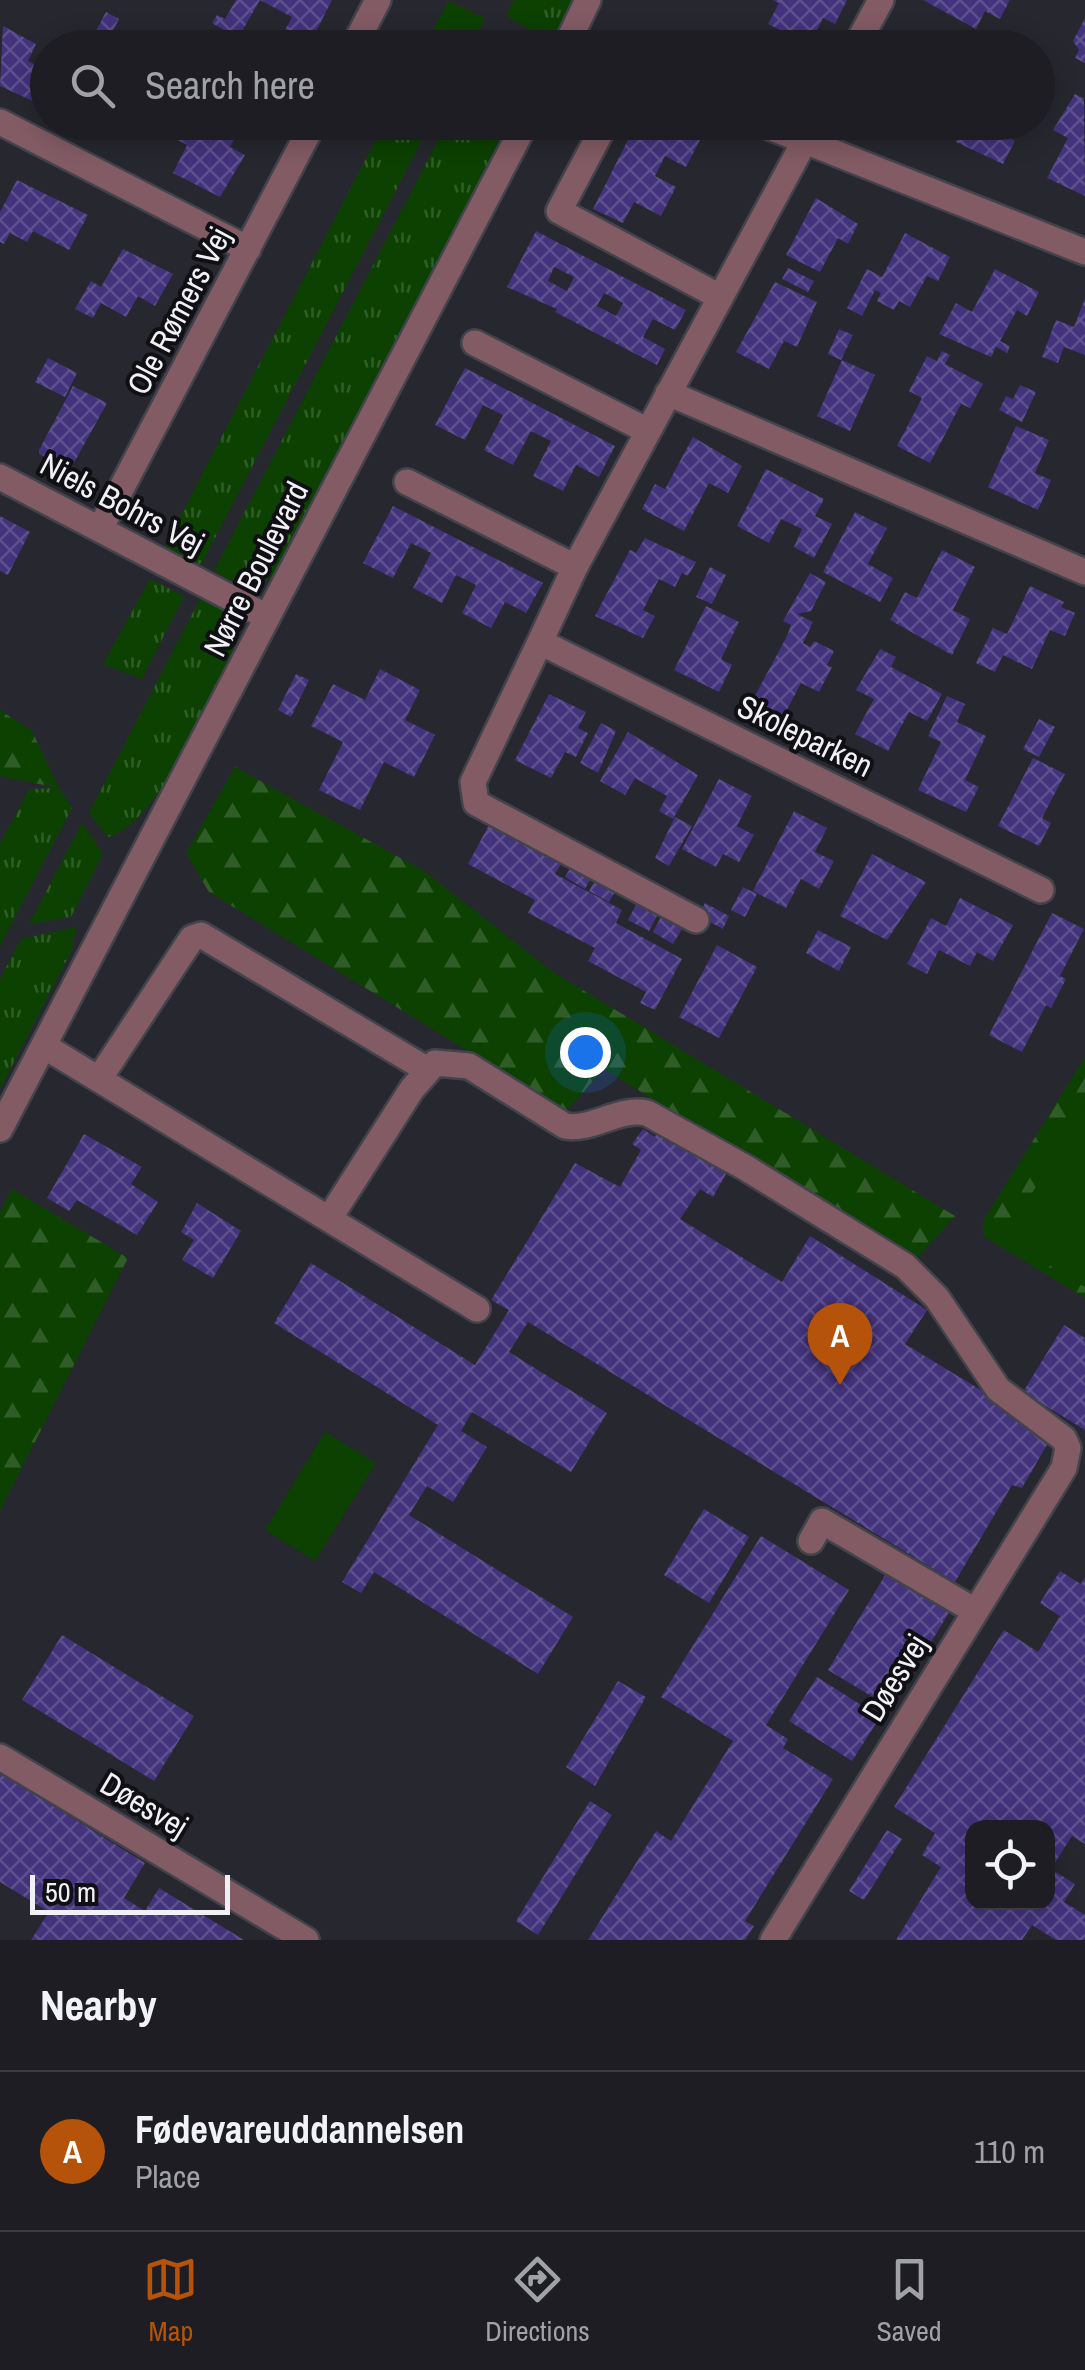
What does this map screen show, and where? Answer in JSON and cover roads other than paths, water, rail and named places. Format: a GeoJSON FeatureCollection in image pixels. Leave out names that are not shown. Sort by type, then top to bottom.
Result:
{"type":"FeatureCollection","features":[{"type":"Feature","properties":{"kind":"street"},"geometry":{"type":"LineString","coordinates":[[362,30],[378,0]]}},
{"type":"Feature","properties":{"kind":"street"},"geometry":{"type":"LineString","coordinates":[[578,30],[588,0]]}},
{"type":"Feature","properties":{"kind":"street"},"geometry":{"type":"LineString","coordinates":[[865,30],[881,0]]}},
{"type":"Feature","properties":{"kind":"street"},"geometry":{"type":"LineString","coordinates":[[0,122],[30,137]]}},
{"type":"Feature","properties":{"kind":"street"},"geometry":{"type":"LineString","coordinates":[[35,140],[248,249]]}},
{"type":"Feature","properties":{"kind":"street","name":"Ole Rømers Vej"},"geometry":{"type":"LineString","coordinates":[[100,529],[305,140]]}},
{"type":"Feature","properties":{"kind":"street","name":"Nørre Boulevard"},"geometry":{"type":"LineString","coordinates":[[0,1129],[517,140]]}},
{"type":"Feature","properties":{"kind":"street"},"geometry":{"type":"LineString","coordinates":[[597,140],[559,211],[720,297]]}},
{"type":"Feature","properties":{"kind":"street"},"geometry":{"type":"LineString","coordinates":[[696,920],[476,803],[473,782],[575,567],[805,140]]}},
{"type":"Feature","properties":{"kind":"street"},"geometry":{"type":"LineString","coordinates":[[825,140],[1085,252]]}},
{"type":"Feature","properties":{"kind":"street"},"geometry":{"type":"LineString","coordinates":[[475,343],[648,431]]}},
{"type":"Feature","properties":{"kind":"street"},"geometry":{"type":"LineString","coordinates":[[668,393],[1085,572]]}},
{"type":"Feature","properties":{"kind":"street","name":"Niels Bohrs Vej"},"geometry":{"type":"LineString","coordinates":[[0,476],[268,617]]}},
{"type":"Feature","properties":{"kind":"street"},"geometry":{"type":"LineString","coordinates":[[407,482],[575,567]]}},
{"type":"Feature","properties":{"kind":"street","name":"Skoleparken"},"geometry":{"type":"LineString","coordinates":[[540,642],[1040,890]]}},
{"type":"Feature","properties":{"kind":"street"},"geometry":{"type":"LineString","coordinates":[[99,1079],[192,938],[201,934],[426,1069],[329,1219]]}},
{"type":"Feature","properties":{"kind":"street"},"geometry":{"type":"LineString","coordinates":[[44,1046],[477,1308]]}},
{"type":"Feature","properties":{"kind":"street","name":"Døesvej"},"geometry":{"type":"LineString","coordinates":[[426,1069],[445,1061],[469,1066],[564,1126],[578,1128],[630,1112],[647,1113],[746,1168],[916,1276],[937,1298],[998,1389],[1059,1432],[1068,1448],[1064,1468],[772,1940]]}},
{"type":"Feature","properties":{"kind":"street"},"geometry":{"type":"LineString","coordinates":[[811,1541],[822,1521],[975,1611]]}},
{"type":"Feature","properties":{"kind":"street","name":"Døesvej"},"geometry":{"type":"LineString","coordinates":[[0,1757],[306,1940]]}},
{"type":"Feature","properties":{"kind":"place","name":"Fødevareuddannelsen"},"geometry":{"type":"Point","coordinates":[840,1385]}}]}
